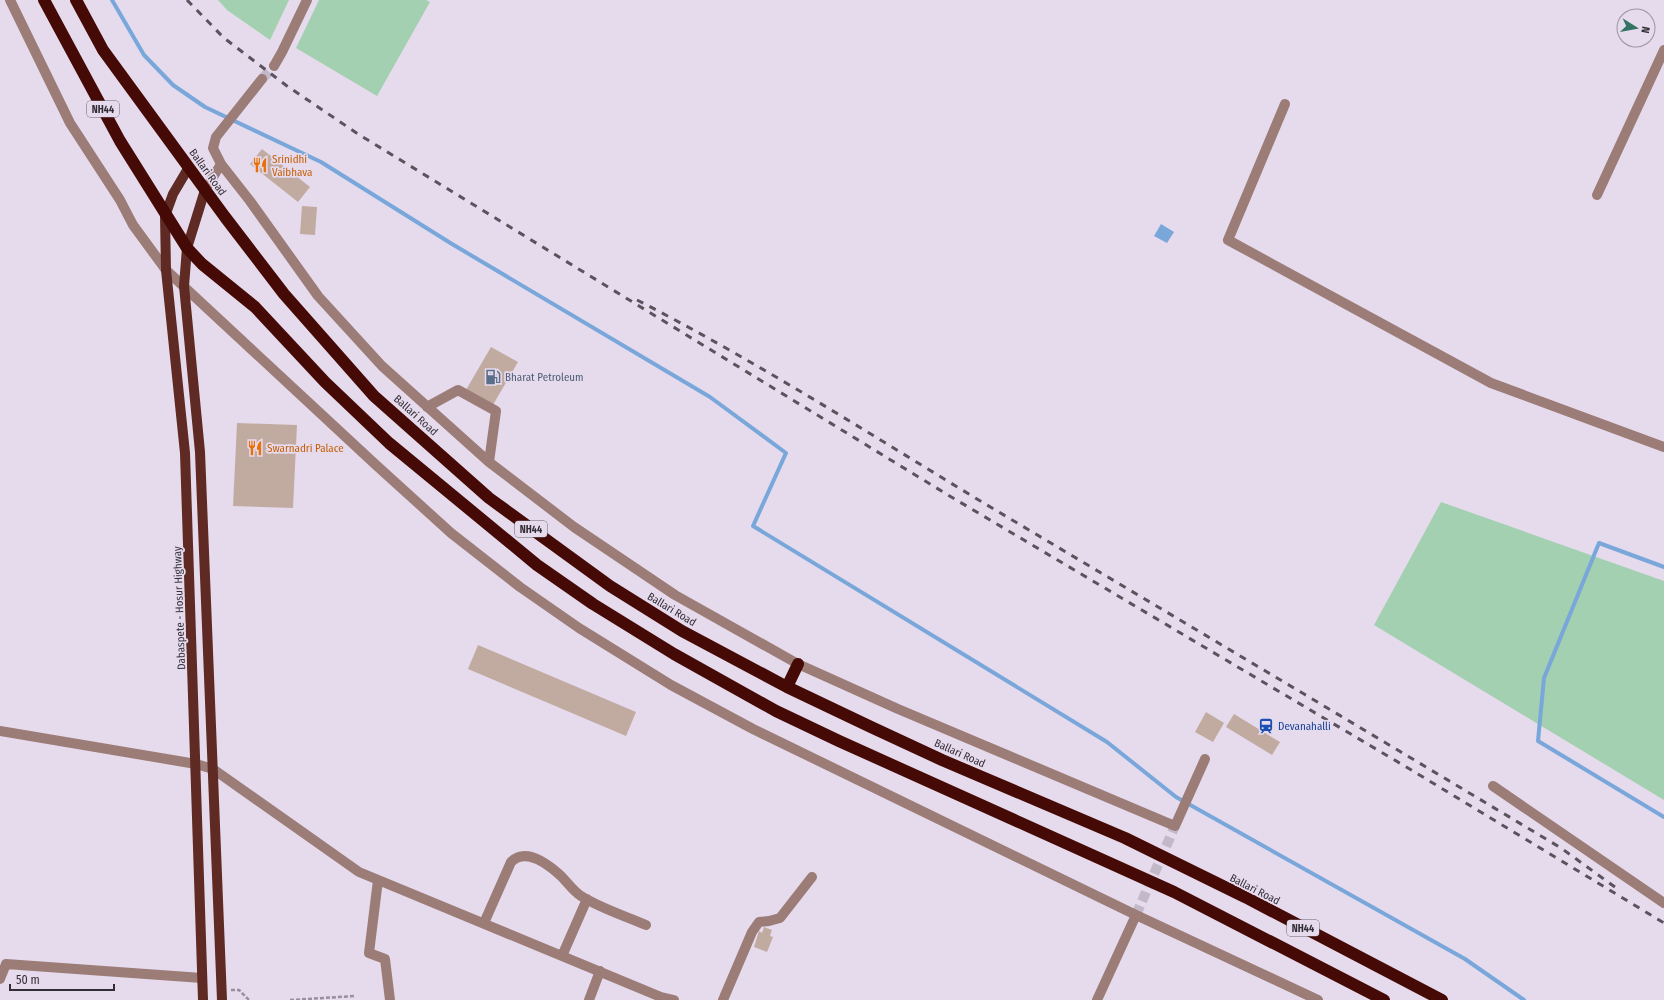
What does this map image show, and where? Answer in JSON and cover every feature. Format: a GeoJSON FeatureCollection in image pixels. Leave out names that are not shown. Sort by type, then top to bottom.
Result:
{"type":"FeatureCollection","features":[{"type":"Feature","properties":{"kind":"highway","name":"NH44"},"geometry":{"type":"LineString","coordinates":[[44,0],[120,141],[165,216],[187,248],[202,264],[255,308],[325,382],[389,443],[537,565],[593,604],[674,654],[776,711],[839,741],[1174,892],[1384,1000]]}},
{"type":"Feature","properties":{"kind":"highway","name":"Ballari Road"},"geometry":{"type":"LineString","coordinates":[[76,0],[104,50],[205,190],[284,294],[374,396],[488,498],[610,586],[682,631],[787,686],[942,760],[1125,838],[1442,1000]]}},
{"type":"Feature","properties":{"kind":"highway"},"geometry":{"type":"LineString","coordinates":[[787,686],[798,664]]}},
{"type":"Feature","properties":{"kind":"main road"},"geometry":{"type":"LineString","coordinates":[[165,216],[173,194],[189,167]]}},
{"type":"Feature","properties":{"kind":"main road"},"geometry":{"type":"LineString","coordinates":[[205,190],[187,248],[184,286],[200,452],[222,995]]}},
{"type":"Feature","properties":{"kind":"main road","name":"Dabaspete - Hosur Highway"},"geometry":{"type":"LineString","coordinates":[[165,216],[166,270],[185,453],[203,1000]]}},
{"type":"Feature","properties":{"kind":"street"},"geometry":{"type":"LineString","coordinates":[[10,0],[70,123],[120,200],[133,225],[166,270],[451,533],[520,587],[579,628],[671,685],[753,730],[1136,915],[1318,1000]]}},
{"type":"Feature","properties":{"kind":"street"},"geometry":{"type":"LineString","coordinates":[[274,66],[307,0]]}},
{"type":"Feature","properties":{"kind":"street"},"geometry":{"type":"LineString","coordinates":[[1597,195],[1664,50]]}},
{"type":"Feature","properties":{"kind":"street"},"geometry":{"type":"LineString","coordinates":[[262,79],[216,137],[213,148],[221,164],[250,201],[318,296],[382,366],[489,462],[574,527],[675,595],[798,664],[898,709],[1175,826],[1205,759]]}},
{"type":"Feature","properties":{"kind":"street"},"geometry":{"type":"LineString","coordinates":[[1285,104],[1228,240],[1491,383],[1664,447]]}},
{"type":"Feature","properties":{"kind":"street"},"geometry":{"type":"LineString","coordinates":[[205,190],[221,164]]}},
{"type":"Feature","properties":{"kind":"street"},"geometry":{"type":"LineString","coordinates":[[427,407],[458,390],[496,411],[489,462]]}},
{"type":"Feature","properties":{"kind":"street"},"geometry":{"type":"LineString","coordinates":[[0,731],[196,764],[213,769],[359,872],[661,997],[674,1000]]}},
{"type":"Feature","properties":{"kind":"street"},"geometry":{"type":"LineString","coordinates":[[1494,786],[1664,903]]}},
{"type":"Feature","properties":{"kind":"street"},"geometry":{"type":"LineString","coordinates":[[484,924],[511,862],[516,857],[523,855],[548,865],[580,895],[587,899],[646,925]]}},
{"type":"Feature","properties":{"kind":"street"},"geometry":{"type":"LineString","coordinates":[[723,1000],[752,932],[759,922],[780,918],[812,877]]}},
{"type":"Feature","properties":{"kind":"street"},"geometry":{"type":"LineString","coordinates":[[378,880],[369,953],[386,959],[390,1000]]}},
{"type":"Feature","properties":{"kind":"street"},"geometry":{"type":"LineString","coordinates":[[562,956],[587,899]]}},
{"type":"Feature","properties":{"kind":"street"},"geometry":{"type":"LineString","coordinates":[[1097,1000],[1136,915]]}},
{"type":"Feature","properties":{"kind":"street"},"geometry":{"type":"LineString","coordinates":[[0,979],[6,964],[202,978]]}},
{"type":"Feature","properties":{"kind":"street"},"geometry":{"type":"LineString","coordinates":[[589,1000],[600,971]]}},
{"type":"Feature","properties":{"kind":"path"},"geometry":{"type":"LineString","coordinates":[[222,995],[239,990],[249,1000]]}},
{"type":"Feature","properties":{"kind":"path"},"geometry":{"type":"LineString","coordinates":[[290,1000],[355,996]]}},
{"type":"Feature","properties":{"kind":"green space"},"geometry":{"type":"Polygon","coordinates":[[[218,0],[289,0],[270,40],[227,10],[218,0]]]}},
{"type":"Feature","properties":{"kind":"green space"},"geometry":{"type":"Polygon","coordinates":[[[319,0],[426,0],[430,2],[377,96],[296,48],[319,0]]]}},
{"type":"Feature","properties":{"kind":"green space"},"geometry":{"type":"Polygon","coordinates":[[[1441,502],[1664,581],[1664,800],[1374,625],[1441,502]]]}},
{"type":"Feature","properties":{"kind":"water"},"geometry":{"type":"Polygon","coordinates":[[[1161,224],[1174,232],[1167,243],[1154,236],[1161,224]]]}},
{"type":"Feature","properties":{"kind":"building"},"geometry":{"type":"Polygon","coordinates":[[[262,149],[310,187],[298,202],[250,164],[262,149]]]}},
{"type":"Feature","properties":{"kind":"building"},"geometry":{"type":"Polygon","coordinates":[[[302,206],[317,207],[315,235],[300,234],[302,206]]]}},
{"type":"Feature","properties":{"kind":"building"},"geometry":{"type":"Polygon","coordinates":[[[491,347],[518,362],[490,410],[463,395],[491,347]]]}},
{"type":"Feature","properties":{"kind":"building"},"geometry":{"type":"Polygon","coordinates":[[[237,423],[297,425],[293,508],[233,506],[237,423]]]}},
{"type":"Feature","properties":{"kind":"building"},"geometry":{"type":"Polygon","coordinates":[[[478,645],[636,712],[626,736],[468,669],[478,645]]]}},
{"type":"Feature","properties":{"kind":"building"},"geometry":{"type":"Polygon","coordinates":[[[1206,712],[1224,723],[1213,742],[1195,732],[1206,712]]]}},
{"type":"Feature","properties":{"kind":"building"},"geometry":{"type":"Polygon","coordinates":[[[1234,714],[1280,742],[1272,755],[1226,727],[1234,714]]]}},
{"type":"Feature","properties":{"kind":"building"},"geometry":{"type":"Polygon","coordinates":[[[764,927],[772,930],[770,936],[773,937],[767,952],[754,947],[759,931],[762,933],[764,927]]]}},
{"type":"Feature","properties":{"kind":"waterway"},"geometry":{"type":"LineString","coordinates":[[112,0],[144,55],[173,85],[205,107],[321,162],[452,244],[710,397],[786,453],[753,526],[1107,742],[1176,797],[1465,959],[1524,1000]]}},
{"type":"Feature","properties":{"kind":"waterway"},"geometry":{"type":"LineString","coordinates":[[1664,567],[1599,543],[1544,678],[1538,741],[1664,817]]}},
{"type":"Feature","properties":{"kind":"tunnel"},"geometry":{"type":"LineString","coordinates":[[262,79],[274,66]]}},
{"type":"Feature","properties":{"kind":"tunnel"},"geometry":{"type":"LineString","coordinates":[[1136,915],[1175,826]]}},
{"type":"Feature","properties":{"kind":"railway"},"geometry":{"type":"LineString","coordinates":[[187,0],[224,38],[287,86],[358,134],[948,495],[1408,768],[1664,923]]}},
{"type":"Feature","properties":{"kind":"railway"},"geometry":{"type":"LineString","coordinates":[[637,300],[681,323],[811,398],[982,502],[1561,848],[1619,890]]}},
{"type":"Feature","properties":{"kind":"place","name":"Srinidhi Vaibhava"},"geometry":{"type":"Point","coordinates":[260,165]}},
{"type":"Feature","properties":{"kind":"place","name":"Bharat Petroleum"},"geometry":{"type":"Point","coordinates":[493,377]}},
{"type":"Feature","properties":{"kind":"place","name":"Swarnadri Palace"},"geometry":{"type":"Point","coordinates":[255,448]}},
{"type":"Feature","properties":{"kind":"place","name":"Devanahalli"},"geometry":{"type":"Point","coordinates":[1266,726]}}]}
